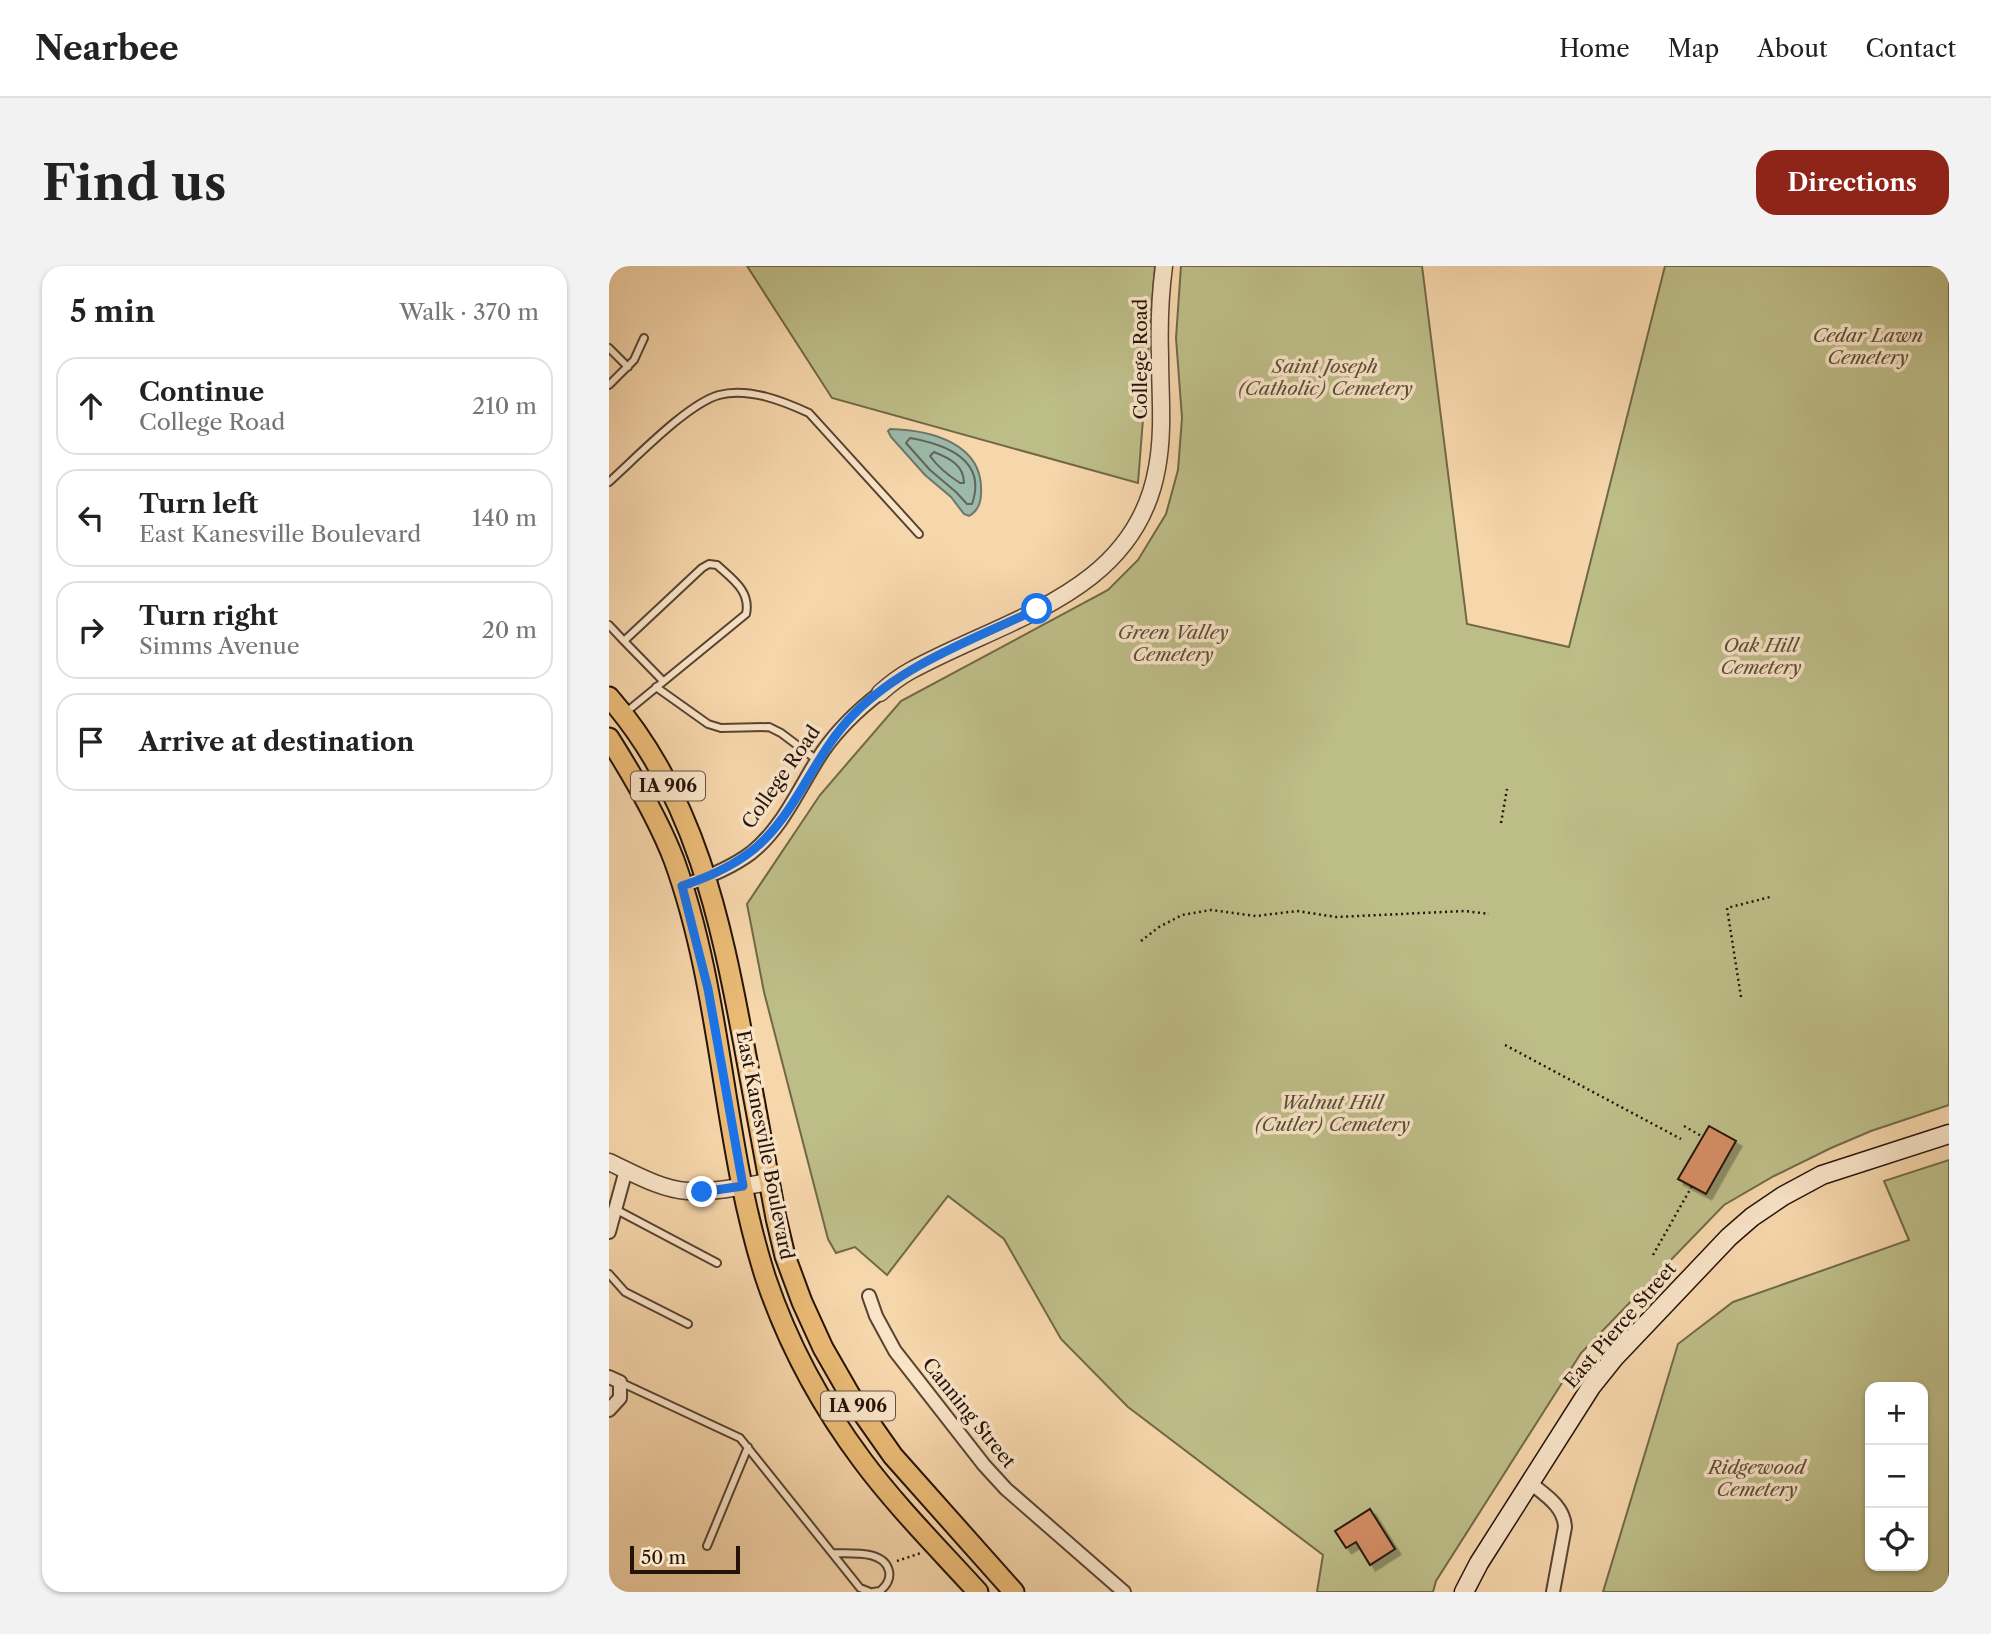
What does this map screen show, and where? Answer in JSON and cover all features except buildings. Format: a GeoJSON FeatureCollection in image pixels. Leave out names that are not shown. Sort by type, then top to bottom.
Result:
{"type":"FeatureCollection","features":[{"type":"Feature","properties":{"kind":"main road","name":"East Kanesville Boulevard"},"geometry":{"type":"LineString","coordinates":[[609,697],[623,714],[666,782],[685,820],[706,878],[727,954],[785,1256],[802,1302],[835,1370],[878,1436],[1014,1592]]}},
{"type":"Feature","properties":{"kind":"main road","name":"East Kanesville Boulevard"},"geometry":{"type":"LineString","coordinates":[[609,738],[653,815],[673,857],[682,886],[708,989],[743,1186],[757,1248],[770,1290],[794,1349],[815,1390],[863,1461],[978,1592]]}},
{"type":"Feature","properties":{"kind":"main road","name":"East Pierce Street"},"geometry":{"type":"LineString","coordinates":[[1464,1592],[1529,1482],[1591,1387],[1615,1357],[1729,1237],[1752,1217],[1822,1175],[1949,1134]]}},
{"type":"Feature","properties":{"kind":"street","name":"College Road"},"geometry":{"type":"LineString","coordinates":[[682,886],[706,878],[750,853],[766,839],[842,727],[880,693],[908,672],[1080,586],[1114,558],[1129,538],[1151,494],[1161,436],[1159,326],[1164,266]]}},
{"type":"Feature","properties":{"kind":"street"},"geometry":{"type":"LineString","coordinates":[[609,1162],[658,1184],[684,1191],[702,1192],[770,1182]]}},
{"type":"Feature","properties":{"kind":"street"},"geometry":{"type":"LineString","coordinates":[[609,1232],[626,1170]]}},
{"type":"Feature","properties":{"kind":"street","name":"Canning Street"},"geometry":{"type":"LineString","coordinates":[[869,1296],[876,1316],[895,1351],[984,1465],[1006,1489],[1125,1592]]}},
{"type":"Feature","properties":{"kind":"street"},"geometry":{"type":"LineString","coordinates":[[609,1410],[619,1398],[615,1380]]}},
{"type":"Feature","properties":{"kind":"street"},"geometry":{"type":"LineString","coordinates":[[1529,1482],[1560,1508],[1565,1517],[1566,1527],[1553,1592]]}},
{"type":"Feature","properties":{"kind":"lane"},"geometry":{"type":"LineString","coordinates":[[609,385],[634,360],[644,338]]}},
{"type":"Feature","properties":{"kind":"lane"},"geometry":{"type":"LineString","coordinates":[[609,348],[628,367]]}},
{"type":"Feature","properties":{"kind":"lane"},"geometry":{"type":"LineString","coordinates":[[609,482],[694,406],[720,395],[736,393],[760,396],[785,402],[809,414],[919,534]]}},
{"type":"Feature","properties":{"kind":"lane"},"geometry":{"type":"LineString","coordinates":[[623,714],[746,614],[747,598],[743,590],[717,565],[709,564],[624,641]]}},
{"type":"Feature","properties":{"kind":"lane"},"geometry":{"type":"LineString","coordinates":[[609,625],[663,681]]}},
{"type":"Feature","properties":{"kind":"lane"},"geometry":{"type":"LineString","coordinates":[[656,687],[708,724],[721,728],[769,727],[818,760]]}},
{"type":"Feature","properties":{"kind":"lane"},"geometry":{"type":"LineString","coordinates":[[615,1209],[717,1263]]}},
{"type":"Feature","properties":{"kind":"lane"},"geometry":{"type":"LineString","coordinates":[[609,1274],[625,1292],[688,1324]]}},
{"type":"Feature","properties":{"kind":"lane"},"geometry":{"type":"LineString","coordinates":[[615,1380],[740,1438],[748,1447],[832,1553],[860,1588],[871,1592],[880,1591],[888,1583],[890,1577],[886,1564],[879,1558],[872,1555],[832,1553]]}},
{"type":"Feature","properties":{"kind":"lane"},"geometry":{"type":"LineString","coordinates":[[706,1546],[748,1447]]}},
{"type":"Feature","properties":{"kind":"path"},"geometry":{"type":"LineString","coordinates":[[1501,823],[1507,789]]}},
{"type":"Feature","properties":{"kind":"path"},"geometry":{"type":"LineString","coordinates":[[1741,997],[1727,908],[1770,897]]}},
{"type":"Feature","properties":{"kind":"path"},"geometry":{"type":"LineString","coordinates":[[1141,941],[1182,915],[1211,910],[1256,916],[1297,911],[1336,917],[1465,911],[1489,914]]}},
{"type":"Feature","properties":{"kind":"path"},"geometry":{"type":"LineString","coordinates":[[1505,1045],[1681,1139]]}},
{"type":"Feature","properties":{"kind":"path"},"geometry":{"type":"LineString","coordinates":[[1684,1126],[1703,1137]]}},
{"type":"Feature","properties":{"kind":"path"},"geometry":{"type":"LineString","coordinates":[[1653,1255],[1692,1186]]}},
{"type":"Feature","properties":{"kind":"path"},"geometry":{"type":"LineString","coordinates":[[886,1564],[924,1552]]}},
{"type":"Feature","properties":{"kind":"green space"},"geometry":{"type":"Polygon","coordinates":[[[747,266],[1155,266],[1138,483],[832,398],[747,266]]]}},
{"type":"Feature","properties":{"kind":"green space","name":"Walnut Hill (Cutler) Cemetery"},"geometry":{"type":"Polygon","coordinates":[[[1181,266],[1422,266],[1467,624],[1569,647],[1665,266],[1949,266],[1949,1105],[1871,1131],[1831,1148],[1724,1205],[1581,1353],[1436,1581],[1433,1592],[1317,1592],[1323,1555],[1128,1407],[1061,1339],[1004,1239],[948,1196],[887,1275],[855,1247],[836,1253],[828,1239],[764,992],[747,904],[820,795],[901,701],[1108,590],[1138,560],[1166,514],[1178,470],[1182,418],[1176,338],[1181,266]]]}},
{"type":"Feature","properties":{"kind":"green space","name":"Ridgewood Cemetery"},"geometry":{"type":"Polygon","coordinates":[[[1949,1160],[1949,1592],[1603,1592],[1678,1344],[1733,1302],[1909,1240],[1884,1181],[1949,1160]]]}},
{"type":"Feature","properties":{"kind":"water"},"geometry":{"type":"Polygon","coordinates":[[[888,431],[922,432],[952,443],[964,451],[974,462],[980,476],[981,493],[975,512],[969,516],[964,514],[951,497],[925,475],[891,437],[888,431]]]}},
{"type":"Feature","properties":{"kind":"route"},"geometry":{"type":"LineString","coordinates":[[702,1192],[743,1186],[708,989],[682,886],[706,878],[732,864],[766,839],[794,800],[824,750],[856,712],[880,693],[908,672],[1037,609]]}},
{"type":"Feature","properties":{"kind":"park label","name":"Cedar Lawn Cemetery"},"geometry":{"type":"Point","coordinates":[1868,346]}},
{"type":"Feature","properties":{"kind":"park label","name":"Saint Joseph (Catholic) Cemetery"},"geometry":{"type":"Point","coordinates":[1325,377]}},
{"type":"Feature","properties":{"kind":"park label","name":"Green Valley Cemetery"},"geometry":{"type":"Point","coordinates":[1173,643]}},
{"type":"Feature","properties":{"kind":"park label","name":"Oak Hill Cemetery"},"geometry":{"type":"Point","coordinates":[1761,656]}}]}
